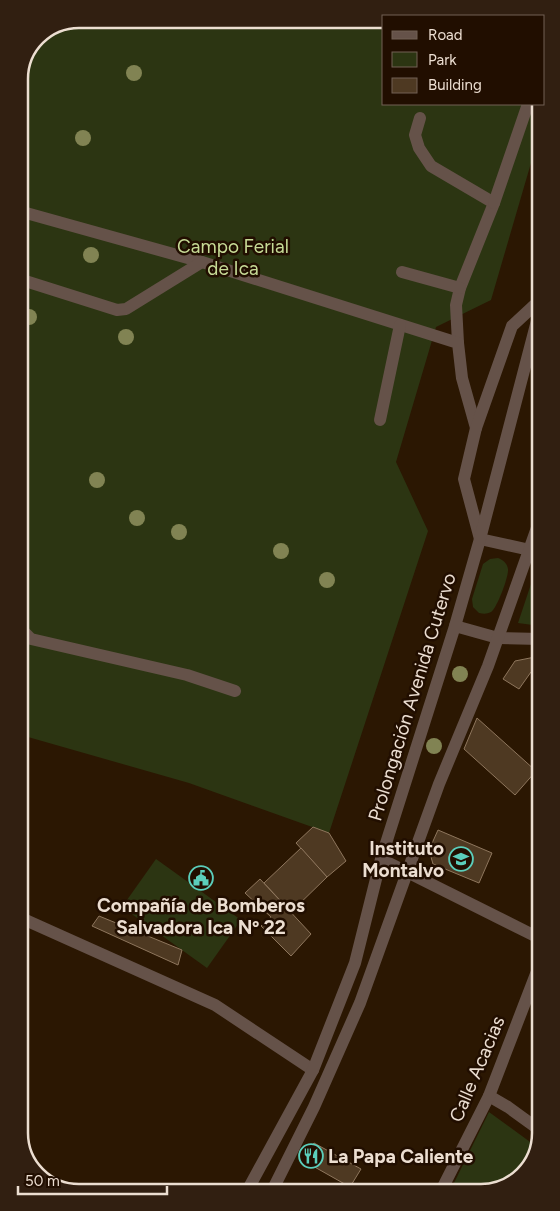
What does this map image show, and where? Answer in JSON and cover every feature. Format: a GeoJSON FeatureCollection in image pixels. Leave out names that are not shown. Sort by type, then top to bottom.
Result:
{"type":"FeatureCollection","features":[{"type":"Feature","properties":{"kind":"street"},"geometry":{"type":"LineString","coordinates":[[476,428],[462,378],[456,305],[460,288],[494,203],[528,105]]}},
{"type":"Feature","properties":{"kind":"street"},"geometry":{"type":"LineString","coordinates":[[420,118],[415,135],[419,148],[431,166],[494,203]]}},
{"type":"Feature","properties":{"kind":"street"},"geometry":{"type":"LineString","coordinates":[[28,214],[202,262],[458,344]]}},
{"type":"Feature","properties":{"kind":"street"},"geometry":{"type":"LineString","coordinates":[[28,282],[117,310],[126,309],[202,262]]}},
{"type":"Feature","properties":{"kind":"street"},"geometry":{"type":"LineString","coordinates":[[402,272],[460,288]]}},
{"type":"Feature","properties":{"kind":"street"},"geometry":{"type":"LineString","coordinates":[[532,308],[512,326],[476,428],[464,479],[480,539],[532,551]]}},
{"type":"Feature","properties":{"kind":"street"},"geometry":{"type":"LineString","coordinates":[[380,420],[400,325]]}},
{"type":"Feature","properties":{"kind":"street","name":"Prolongación Avenida Cutervo"},"geometry":{"type":"LineString","coordinates":[[251,1183],[313,1070],[355,963],[381,859],[480,539],[532,340]]}},
{"type":"Feature","properties":{"kind":"street"},"geometry":{"type":"LineString","coordinates":[[276,1183],[314,1107],[360,1003],[439,784],[532,556]]}},
{"type":"Feature","properties":{"kind":"street"},"geometry":{"type":"LineString","coordinates":[[454,626],[498,638],[532,639]]}},
{"type":"Feature","properties":{"kind":"street"},"geometry":{"type":"LineString","coordinates":[[28,635],[31,638],[187,675],[235,691]]}},
{"type":"Feature","properties":{"kind":"street"},"geometry":{"type":"LineString","coordinates":[[381,859],[532,935]]}},
{"type":"Feature","properties":{"kind":"street"},"geometry":{"type":"LineString","coordinates":[[28,921],[214,1004],[313,1070]]}},
{"type":"Feature","properties":{"kind":"street","name":"Calle Acacias"},"geometry":{"type":"LineString","coordinates":[[445,1184],[489,1096],[532,984]]}},
{"type":"Feature","properties":{"kind":"street"},"geometry":{"type":"LineString","coordinates":[[489,1096],[532,1124]]}},
{"type":"Feature","properties":{"kind":"green space","name":"Campo Ferial de Ica"},"geometry":{"type":"Polygon","coordinates":[[[68,28],[382,28],[382,105],[532,105],[532,160],[491,300],[436,327],[396,462],[428,531],[329,833],[189,783],[28,737],[29,65],[38,47],[45,40],[53,34],[68,28]]]}},
{"type":"Feature","properties":{"kind":"green space"},"geometry":{"type":"Polygon","coordinates":[[[498,558],[504,562],[508,569],[505,585],[491,612],[479,613],[473,607],[472,599],[483,564],[490,559],[498,558]]]}},
{"type":"Feature","properties":{"kind":"green space"},"geometry":{"type":"Polygon","coordinates":[[[532,581],[532,625],[518,623],[532,581]]]}},
{"type":"Feature","properties":{"kind":"green space"},"geometry":{"type":"Polygon","coordinates":[[[156,859],[241,920],[207,968],[122,907],[156,859]]]}},
{"type":"Feature","properties":{"kind":"green space"},"geometry":{"type":"Polygon","coordinates":[[[489,1112],[531,1143],[524,1161],[507,1177],[492,1183],[454,1184],[489,1112]]]}},
{"type":"Feature","properties":{"kind":"building"},"geometry":{"type":"Polygon","coordinates":[[[532,658],[532,673],[519,689],[503,679],[515,661],[532,658]]]}},
{"type":"Feature","properties":{"kind":"building"},"geometry":{"type":"Polygon","coordinates":[[[477,718],[532,767],[532,776],[515,795],[464,749],[477,718]]]}},
{"type":"Feature","properties":{"kind":"building"},"geometry":{"type":"Polygon","coordinates":[[[313,827],[329,833],[346,861],[327,877],[296,843],[313,827]]]}},
{"type":"Feature","properties":{"kind":"building","name":"Instituto Montalvo"},"geometry":{"type":"Polygon","coordinates":[[[438,830],[492,853],[479,883],[433,864],[429,850],[438,830]]]}},
{"type":"Feature","properties":{"kind":"building"},"geometry":{"type":"Polygon","coordinates":[[[301,848],[327,877],[291,912],[264,883],[301,848]]]}},
{"type":"Feature","properties":{"kind":"building"},"geometry":{"type":"Polygon","coordinates":[[[260,879],[311,934],[291,956],[261,926],[271,917],[245,893],[260,879]]]}},
{"type":"Feature","properties":{"kind":"building"},"geometry":{"type":"Polygon","coordinates":[[[99,916],[182,950],[178,965],[92,926],[99,916]]]}},
{"type":"Feature","properties":{"kind":"building"},"geometry":{"type":"Polygon","coordinates":[[[314,1143],[361,1169],[352,1184],[344,1184],[304,1161],[314,1143]]]}},
{"type":"Feature","properties":{"kind":"place","name":"Instituto Montalvo"},"geometry":{"type":"Point","coordinates":[461,859]}},
{"type":"Feature","properties":{"kind":"place","name":"Compañía de Bomberos Salvadora Ica Nº 22"},"geometry":{"type":"Point","coordinates":[201,878]}},
{"type":"Feature","properties":{"kind":"place","name":"La Papa Caliente"},"geometry":{"type":"Point","coordinates":[311,1156]}}]}
